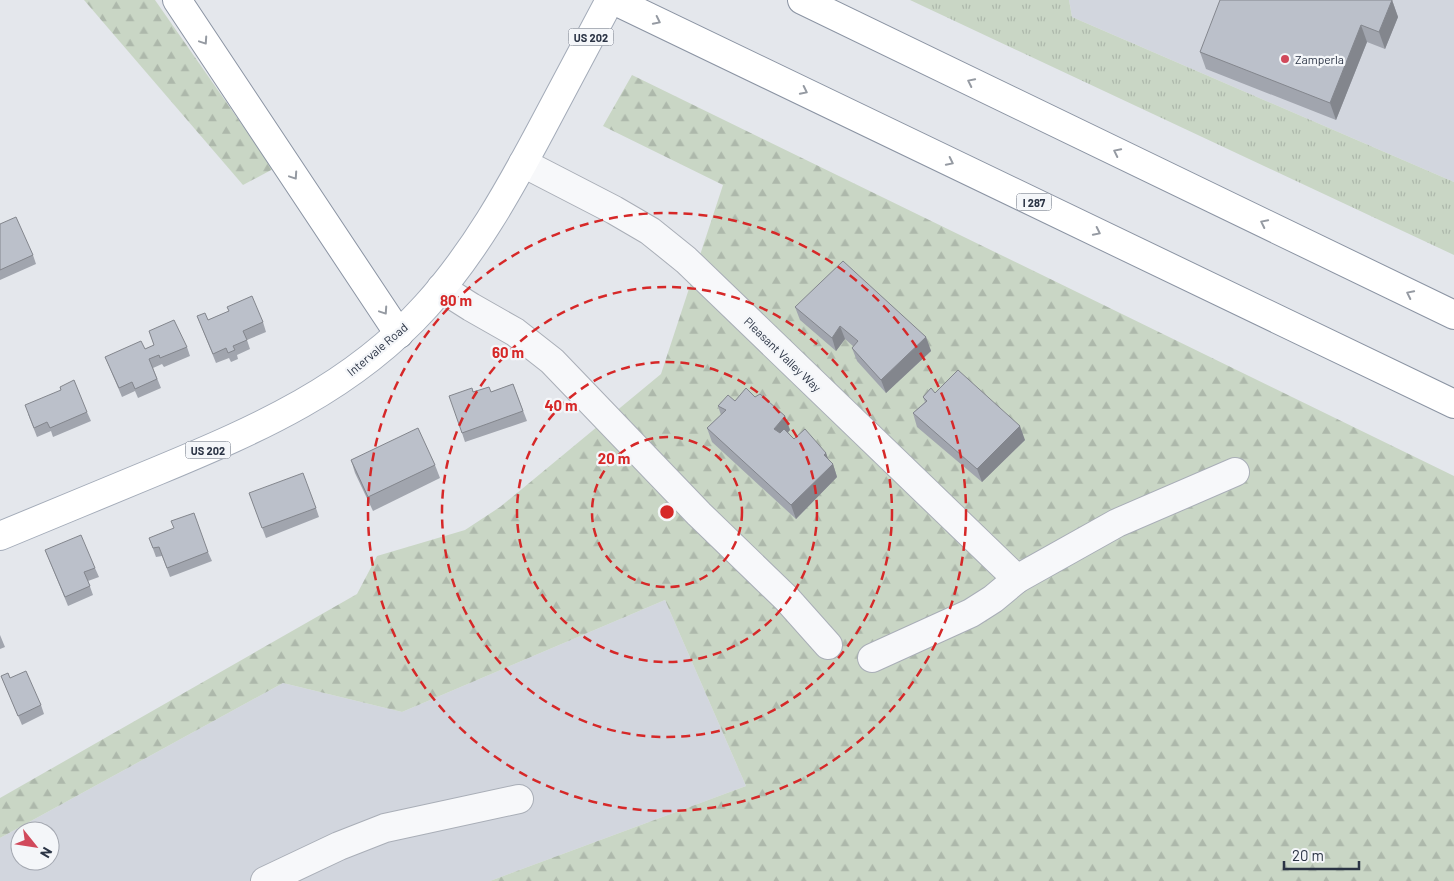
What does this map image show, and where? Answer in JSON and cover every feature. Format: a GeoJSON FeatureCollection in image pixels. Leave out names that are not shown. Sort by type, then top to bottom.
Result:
{"type":"FeatureCollection","features":[{"type":"Feature","properties":{"kind":"main road"},"geometry":{"type":"LineString","coordinates":[[177,0],[399,334]]}},
{"type":"Feature","properties":{"kind":"main road","name":"Intervale Road"},"geometry":{"type":"LineString","coordinates":[[0,536],[219,445],[298,407],[332,387],[399,334],[442,288],[482,232],[523,163],[612,0]]}},
{"type":"Feature","properties":{"kind":"main road","name":"I 287"},"geometry":{"type":"LineString","coordinates":[[612,0],[1454,404]]}},
{"type":"Feature","properties":{"kind":"main road"},"geometry":{"type":"LineString","coordinates":[[802,0],[1454,315]]}},
{"type":"Feature","properties":{"kind":"street","name":"Pleasant Valley Way"},"geometry":{"type":"LineString","coordinates":[[523,163],[614,210],[650,231],[686,260],[1017,579]]}},
{"type":"Feature","properties":{"kind":"street"},"geometry":{"type":"LineString","coordinates":[[442,288],[515,332],[552,362],[699,514],[787,599],[828,645]]}},
{"type":"Feature","properties":{"kind":"street"},"geometry":{"type":"LineString","coordinates":[[872,658],[971,613],[993,599],[1017,579],[1117,523],[1235,472]]}},
{"type":"Feature","properties":{"kind":"street"},"geometry":{"type":"LineString","coordinates":[[265,881],[339,846],[385,828],[519,799]]}},
{"type":"Feature","properties":{"kind":"shaded area"},"geometry":{"type":"Polygon","coordinates":[[[1069,0],[1454,0],[1454,182],[1072,17],[1069,0]]]}},
{"type":"Feature","properties":{"kind":"shaded area"},"geometry":{"type":"Polygon","coordinates":[[[665,600],[746,786],[490,881],[0,881],[0,838],[10,833],[10,871],[60,871],[60,821],[31,821],[283,683],[402,712],[665,600]]]}},
{"type":"Feature","properties":{"kind":"green space"},"geometry":{"type":"Polygon","coordinates":[[[84,0],[155,0],[273,169],[243,185],[84,0]]]}},
{"type":"Feature","properties":{"kind":"green space"},"geometry":{"type":"Polygon","coordinates":[[[910,0],[1069,0],[1072,17],[1454,182],[1454,255],[910,0]]]}},
{"type":"Feature","properties":{"kind":"green space"},"geometry":{"type":"Polygon","coordinates":[[[632,75],[1454,476],[1454,881],[490,881],[746,786],[665,600],[402,712],[283,683],[31,821],[10,821],[10,833],[0,838],[0,798],[357,594],[377,556],[465,530],[500,507],[661,374],[723,185],[603,126],[632,75]]]}},
{"type":"Feature","properties":{"kind":"building","name":"Zamperla"},"geometry":{"type":"Polygon","coordinates":[[[1220,0],[1392,0],[1379,32],[1361,25],[1330,103],[1200,52],[1220,0]]]}},
{"type":"Feature","properties":{"kind":"building"},"geometry":{"type":"Polygon","coordinates":[[[16,217],[33,255],[0,270],[0,224],[16,217]]]}},
{"type":"Feature","properties":{"kind":"building"},"geometry":{"type":"Polygon","coordinates":[[[843,261],[926,337],[881,380],[852,348],[858,341],[840,326],[832,338],[795,307],[843,261]]]}},
{"type":"Feature","properties":{"kind":"building"},"geometry":{"type":"Polygon","coordinates":[[[252,296],[263,322],[243,331],[247,340],[233,346],[235,350],[228,353],[226,348],[213,354],[197,316],[205,313],[208,320],[229,311],[227,307],[252,296]]]}},
{"type":"Feature","properties":{"kind":"building"},"geometry":{"type":"Polygon","coordinates":[[[174,320],[187,347],[160,358],[159,355],[149,359],[157,379],[135,389],[132,382],[119,388],[105,357],[141,341],[145,349],[154,345],[149,331],[174,320]]]}},
{"type":"Feature","properties":{"kind":"building"},"geometry":{"type":"Polygon","coordinates":[[[958,370],[1020,426],[977,469],[913,413],[927,401],[923,397],[931,388],[935,393],[958,370]]]}},
{"type":"Feature","properties":{"kind":"building"},"geometry":{"type":"Polygon","coordinates":[[[74,380],[87,412],[50,428],[47,422],[34,428],[25,405],[61,390],[60,387],[74,380]]]}},
{"type":"Feature","properties":{"kind":"building"},"geometry":{"type":"Polygon","coordinates":[[[513,384],[523,411],[462,433],[449,396],[472,388],[473,392],[489,387],[491,392],[513,384]]]}},
{"type":"Feature","properties":{"kind":"building"},"geometry":{"type":"Polygon","coordinates":[[[746,388],[755,397],[760,394],[785,416],[774,429],[780,433],[784,429],[794,439],[805,429],[833,464],[791,505],[707,428],[726,410],[718,406],[728,395],[735,401],[746,388]]]}},
{"type":"Feature","properties":{"kind":"building"},"geometry":{"type":"Polygon","coordinates":[[[418,428],[435,465],[368,497],[351,460],[418,428]]]}},
{"type":"Feature","properties":{"kind":"building"},"geometry":{"type":"Polygon","coordinates":[[[303,473],[316,508],[262,528],[249,493],[303,473]]]}},
{"type":"Feature","properties":{"kind":"building"},"geometry":{"type":"Polygon","coordinates":[[[194,513],[208,552],[167,568],[159,547],[153,548],[149,538],[174,528],[171,521],[194,513]]]}},
{"type":"Feature","properties":{"kind":"building"},"geometry":{"type":"Polygon","coordinates":[[[81,535],[95,568],[84,572],[90,586],[65,597],[45,550],[81,535]]]}},
{"type":"Feature","properties":{"kind":"building"},"geometry":{"type":"Polygon","coordinates":[[[26,671],[41,705],[18,716],[1,676],[8,673],[10,678],[26,671]]]}},
{"type":"Feature","properties":{"kind":"place","name":"Zamperla"},"geometry":{"type":"Point","coordinates":[1285,59]}}]}
